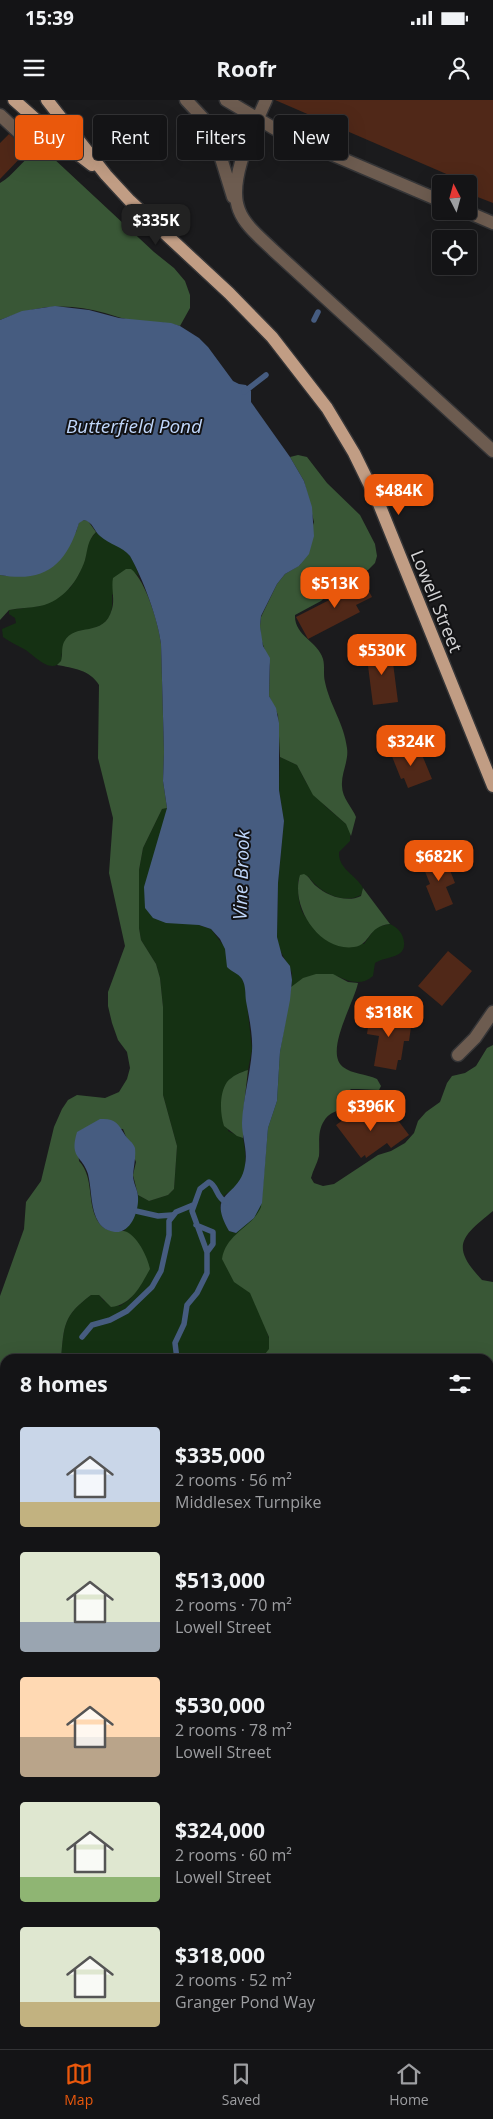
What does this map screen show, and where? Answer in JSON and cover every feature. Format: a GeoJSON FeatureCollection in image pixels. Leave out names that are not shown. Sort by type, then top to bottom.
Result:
{"type":"FeatureCollection","features":[{"type":"Feature","properties":{"kind":"main road"},"geometry":{"type":"LineString","coordinates":[[14,100],[31,115]]}},
{"type":"Feature","properties":{"kind":"main road"},"geometry":{"type":"LineString","coordinates":[[47,100],[106,175]]}},
{"type":"Feature","properties":{"kind":"main road"},"geometry":{"type":"LineString","coordinates":[[83,157],[106,175]]}},
{"type":"Feature","properties":{"kind":"main road","name":"Lowell Street"},"geometry":{"type":"LineString","coordinates":[[106,175],[153,224],[229,293],[272,337],[327,408],[350,445],[382,511],[493,786]]}},
{"type":"Feature","properties":{"kind":"street"},"geometry":{"type":"LineString","coordinates":[[186,100],[213,132],[225,174],[238,208],[260,238],[493,451]]}},
{"type":"Feature","properties":{"kind":"street"},"geometry":{"type":"LineString","coordinates":[[226,100],[251,115]]}},
{"type":"Feature","properties":{"kind":"street"},"geometry":{"type":"LineString","coordinates":[[260,115],[266,100]]}},
{"type":"Feature","properties":{"kind":"street"},"geometry":{"type":"LineString","coordinates":[[0,115],[15,129]]}},
{"type":"Feature","properties":{"kind":"street"},"geometry":{"type":"LineString","coordinates":[[264,122],[292,137],[432,197]]}},
{"type":"Feature","properties":{"kind":"street"},"geometry":{"type":"LineString","coordinates":[[238,208],[237,178],[243,160]]}},
{"type":"Feature","properties":{"kind":"street"},"geometry":{"type":"LineString","coordinates":[[478,217],[493,223]]}},
{"type":"Feature","properties":{"kind":"street"},"geometry":{"type":"LineString","coordinates":[[458,1055],[475,1038],[493,1012]]}},
{"type":"Feature","properties":{"kind":"green space"},"geometry":{"type":"Polygon","coordinates":[[[25,160],[55,160],[154,252],[174,268],[185,281],[190,295],[190,308],[180,326],[134,321],[78,307],[65,306],[39,308],[0,320],[0,183],[10,176],[25,160]]]}},
{"type":"Feature","properties":{"kind":"green space"},"geometry":{"type":"Polygon","coordinates":[[[298,455],[307,457],[327,483],[360,515],[375,544],[377,556],[375,563],[368,570],[347,576],[321,601],[295,615],[298,628],[316,647],[323,659],[327,691],[345,739],[347,753],[342,790],[356,817],[351,836],[346,824],[313,795],[297,765],[280,757],[278,715],[269,696],[270,665],[261,639],[261,617],[277,584],[285,574],[300,565],[314,522],[304,481],[290,457],[298,455]]]}},
{"type":"Feature","properties":{"kind":"green space"},"geometry":{"type":"Polygon","coordinates":[[[88,521],[96,532],[89,542],[82,568],[74,582],[56,600],[36,607],[9,610],[0,620],[0,575],[8,576],[76,532],[79,522],[88,521]]]}},
{"type":"Feature","properties":{"kind":"green space"},"geometry":{"type":"Polygon","coordinates":[[[96,532],[129,554],[139,576],[135,573],[112,595],[111,611],[106,622],[95,628],[79,631],[63,650],[61,661],[57,665],[47,665],[3,637],[2,629],[16,623],[15,618],[9,614],[9,610],[40,606],[70,588],[79,574],[85,559],[88,543],[96,532]]]}},
{"type":"Feature","properties":{"kind":"green space"},"geometry":{"type":"Polygon","coordinates":[[[126,569],[131,569],[137,575],[147,593],[155,615],[161,644],[163,781],[167,808],[162,809],[143,848],[139,870],[139,928],[141,940],[156,964],[160,978],[163,1007],[163,1095],[177,1146],[174,1189],[168,1195],[149,1201],[138,1195],[133,1175],[136,1162],[123,1129],[85,1128],[77,1133],[79,1161],[87,1175],[95,1216],[105,1229],[129,1233],[137,1241],[144,1253],[150,1269],[135,1293],[125,1302],[111,1307],[99,1295],[91,1295],[82,1302],[70,1316],[64,1329],[61,1354],[0,1354],[0,1296],[24,1229],[26,1202],[41,1181],[54,1127],[62,1109],[68,1100],[77,1095],[105,1098],[119,1092],[127,1079],[130,1068],[127,1052],[118,1040],[108,1006],[108,992],[125,946],[109,873],[113,818],[98,758],[99,685],[86,673],[57,665],[61,661],[63,644],[69,636],[75,632],[103,624],[108,618],[113,605],[113,578],[126,569]]]}},
{"type":"Feature","properties":{"kind":"green space"},"geometry":{"type":"Polygon","coordinates":[[[280,757],[297,765],[307,784],[325,806],[346,824],[350,830],[350,841],[339,852],[339,858],[344,867],[363,888],[361,895],[347,899],[325,892],[308,876],[298,880],[299,903],[304,915],[314,925],[322,929],[364,944],[376,927],[390,924],[400,931],[403,936],[404,947],[398,954],[375,963],[373,976],[369,979],[355,982],[337,976],[267,1332],[271,1344],[269,1349],[273,1354],[61,1354],[64,1329],[70,1316],[82,1302],[91,1295],[99,1295],[104,1301],[120,1306],[130,1299],[141,1285],[132,1237],[124,1231],[133,1218],[138,1195],[149,1201],[168,1195],[174,1189],[177,1146],[163,1095],[163,1007],[160,978],[156,964],[141,940],[139,928],[139,870],[143,848],[162,809],[167,808],[199,925],[211,929],[223,945],[191,861],[245,986],[252,1049],[248,1070],[237,1074],[228,1131],[243,1138],[245,1168],[237,1186],[222,1198],[220,1207],[229,1231],[236,1233],[291,994],[292,973],[279,948],[277,937],[278,883],[284,821],[279,790],[280,757]]]}},
{"type":"Feature","properties":{"kind":"green space"},"geometry":{"type":"Polygon","coordinates":[[[304,874],[321,890],[344,899],[361,896],[363,888],[390,924],[377,928],[359,946],[341,947],[329,942],[319,935],[303,913],[298,887],[300,875],[304,874]]]}},
{"type":"Feature","properties":{"kind":"green space"},"geometry":{"type":"Polygon","coordinates":[[[316,974],[333,974],[348,982],[358,983],[338,1039],[338,1060],[343,1067],[355,1073],[377,1079],[381,1086],[379,1090],[351,1089],[347,1093],[346,1100],[341,1108],[327,1116],[322,1125],[319,1156],[311,1178],[314,1183],[323,1186],[334,1184],[378,1155],[391,1151],[405,1143],[414,1133],[418,1121],[426,1112],[440,1102],[447,1083],[452,1076],[465,1073],[476,1066],[487,1048],[493,1045],[493,1211],[467,1235],[463,1250],[466,1259],[482,1280],[493,1282],[493,1354],[265,1354],[269,1349],[269,1337],[250,1293],[234,1282],[222,1259],[224,1250],[229,1243],[252,1220],[261,1207],[268,1128],[277,1101],[280,1052],[291,987],[303,978],[316,974]]]}},
{"type":"Feature","properties":{"kind":"green space"},"geometry":{"type":"Polygon","coordinates":[[[248,1070],[243,1114],[243,1138],[237,1136],[224,1126],[221,1104],[224,1087],[227,1082],[237,1074],[248,1070]]]}},
{"type":"Feature","properties":{"kind":"water","name":"Butterfield Pond"},"geometry":{"type":"Polygon","coordinates":[[[55,306],[89,310],[119,318],[171,323],[180,326],[199,338],[233,381],[246,385],[251,391],[251,402],[290,457],[304,481],[312,507],[314,536],[309,554],[299,566],[285,574],[277,584],[261,616],[260,626],[263,646],[270,658],[269,696],[276,708],[279,723],[279,790],[284,821],[278,883],[277,937],[282,956],[290,966],[292,980],[280,1052],[277,1101],[268,1128],[262,1203],[254,1218],[236,1233],[229,1231],[221,1208],[222,1201],[242,1176],[246,1160],[242,1123],[252,1045],[244,984],[240,977],[227,967],[225,949],[220,939],[211,929],[199,925],[166,923],[153,918],[145,908],[144,887],[167,808],[163,781],[161,644],[157,623],[149,599],[130,556],[104,539],[84,520],[79,523],[68,550],[51,568],[30,576],[0,575],[0,320],[22,311],[55,306]]]}},
{"type":"Feature","properties":{"kind":"water"},"geometry":{"type":"Polygon","coordinates":[[[100,1119],[109,1119],[116,1122],[135,1148],[133,1175],[138,1194],[137,1209],[130,1225],[121,1231],[115,1232],[102,1227],[96,1218],[88,1174],[74,1147],[77,1132],[100,1119]]]}},
{"type":"Feature","properties":{"kind":"building"},"geometry":{"type":"Polygon","coordinates":[[[275,100],[493,100],[493,203],[478,197],[478,175],[449,175],[348,132],[348,115],[310,115],[275,100]]]}},
{"type":"Feature","properties":{"kind":"building"},"geometry":{"type":"Polygon","coordinates":[[[9,134],[15,139],[15,160],[18,160],[0,179],[0,143],[9,134]]]}},
{"type":"Feature","properties":{"kind":"building"},"geometry":{"type":"Polygon","coordinates":[[[362,578],[372,597],[356,605],[360,612],[308,639],[296,617],[339,595],[337,590],[362,578]]]}},
{"type":"Feature","properties":{"kind":"building"},"geometry":{"type":"Polygon","coordinates":[[[391,647],[398,702],[373,705],[366,650],[391,647]]]}},
{"type":"Feature","properties":{"kind":"building"},"geometry":{"type":"Polygon","coordinates":[[[412,746],[414,752],[420,750],[432,779],[408,788],[404,778],[401,779],[391,754],[412,746]]]}},
{"type":"Feature","properties":{"kind":"building"},"geometry":{"type":"Polygon","coordinates":[[[444,855],[455,883],[446,887],[453,904],[436,911],[426,886],[430,884],[422,864],[444,855]]]}},
{"type":"Feature","properties":{"kind":"building"},"geometry":{"type":"Polygon","coordinates":[[[448,951],[472,971],[442,1006],[418,986],[448,951]]]}},
{"type":"Feature","properties":{"kind":"building"},"geometry":{"type":"Polygon","coordinates":[[[370,1012],[412,1020],[409,1041],[404,1041],[401,1060],[398,1060],[396,1070],[374,1066],[379,1036],[367,1034],[370,1012]]]}},
{"type":"Feature","properties":{"kind":"building"},"geometry":{"type":"Polygon","coordinates":[[[361,1107],[374,1124],[391,1111],[409,1135],[391,1148],[387,1143],[366,1158],[365,1155],[361,1158],[336,1125],[361,1107]]]}},
{"type":"Feature","properties":{"kind":"waterway","name":"Vine Brook"},"geometry":{"type":"LineString","coordinates":[[314,320],[318,312]]}},
{"type":"Feature","properties":{"kind":"waterway","name":"Vine Brook"},"geometry":{"type":"LineString","coordinates":[[244,392],[266,375]]}},
{"type":"Feature","properties":{"kind":"waterway","name":"Vine Brook"},"geometry":{"type":"LineString","coordinates":[[176,1354],[175,1343],[184,1324],[187,1305],[197,1293],[207,1273],[207,1252],[192,1211],[200,1189],[209,1182],[214,1186],[220,1198],[227,1203]]}},
{"type":"Feature","properties":{"kind":"waterway"},"geometry":{"type":"LineString","coordinates":[[82,1337],[92,1325],[110,1320],[127,1311],[152,1287],[161,1271],[169,1235],[169,1221],[176,1212],[193,1205]]}},
{"type":"Feature","properties":{"kind":"waterway"},"geometry":{"type":"LineString","coordinates":[[136,1211],[158,1216],[172,1215]]}},
{"type":"Feature","properties":{"kind":"waterway"},"geometry":{"type":"LineString","coordinates":[[196,1225],[213,1232],[213,1244],[207,1252]]}}]}
